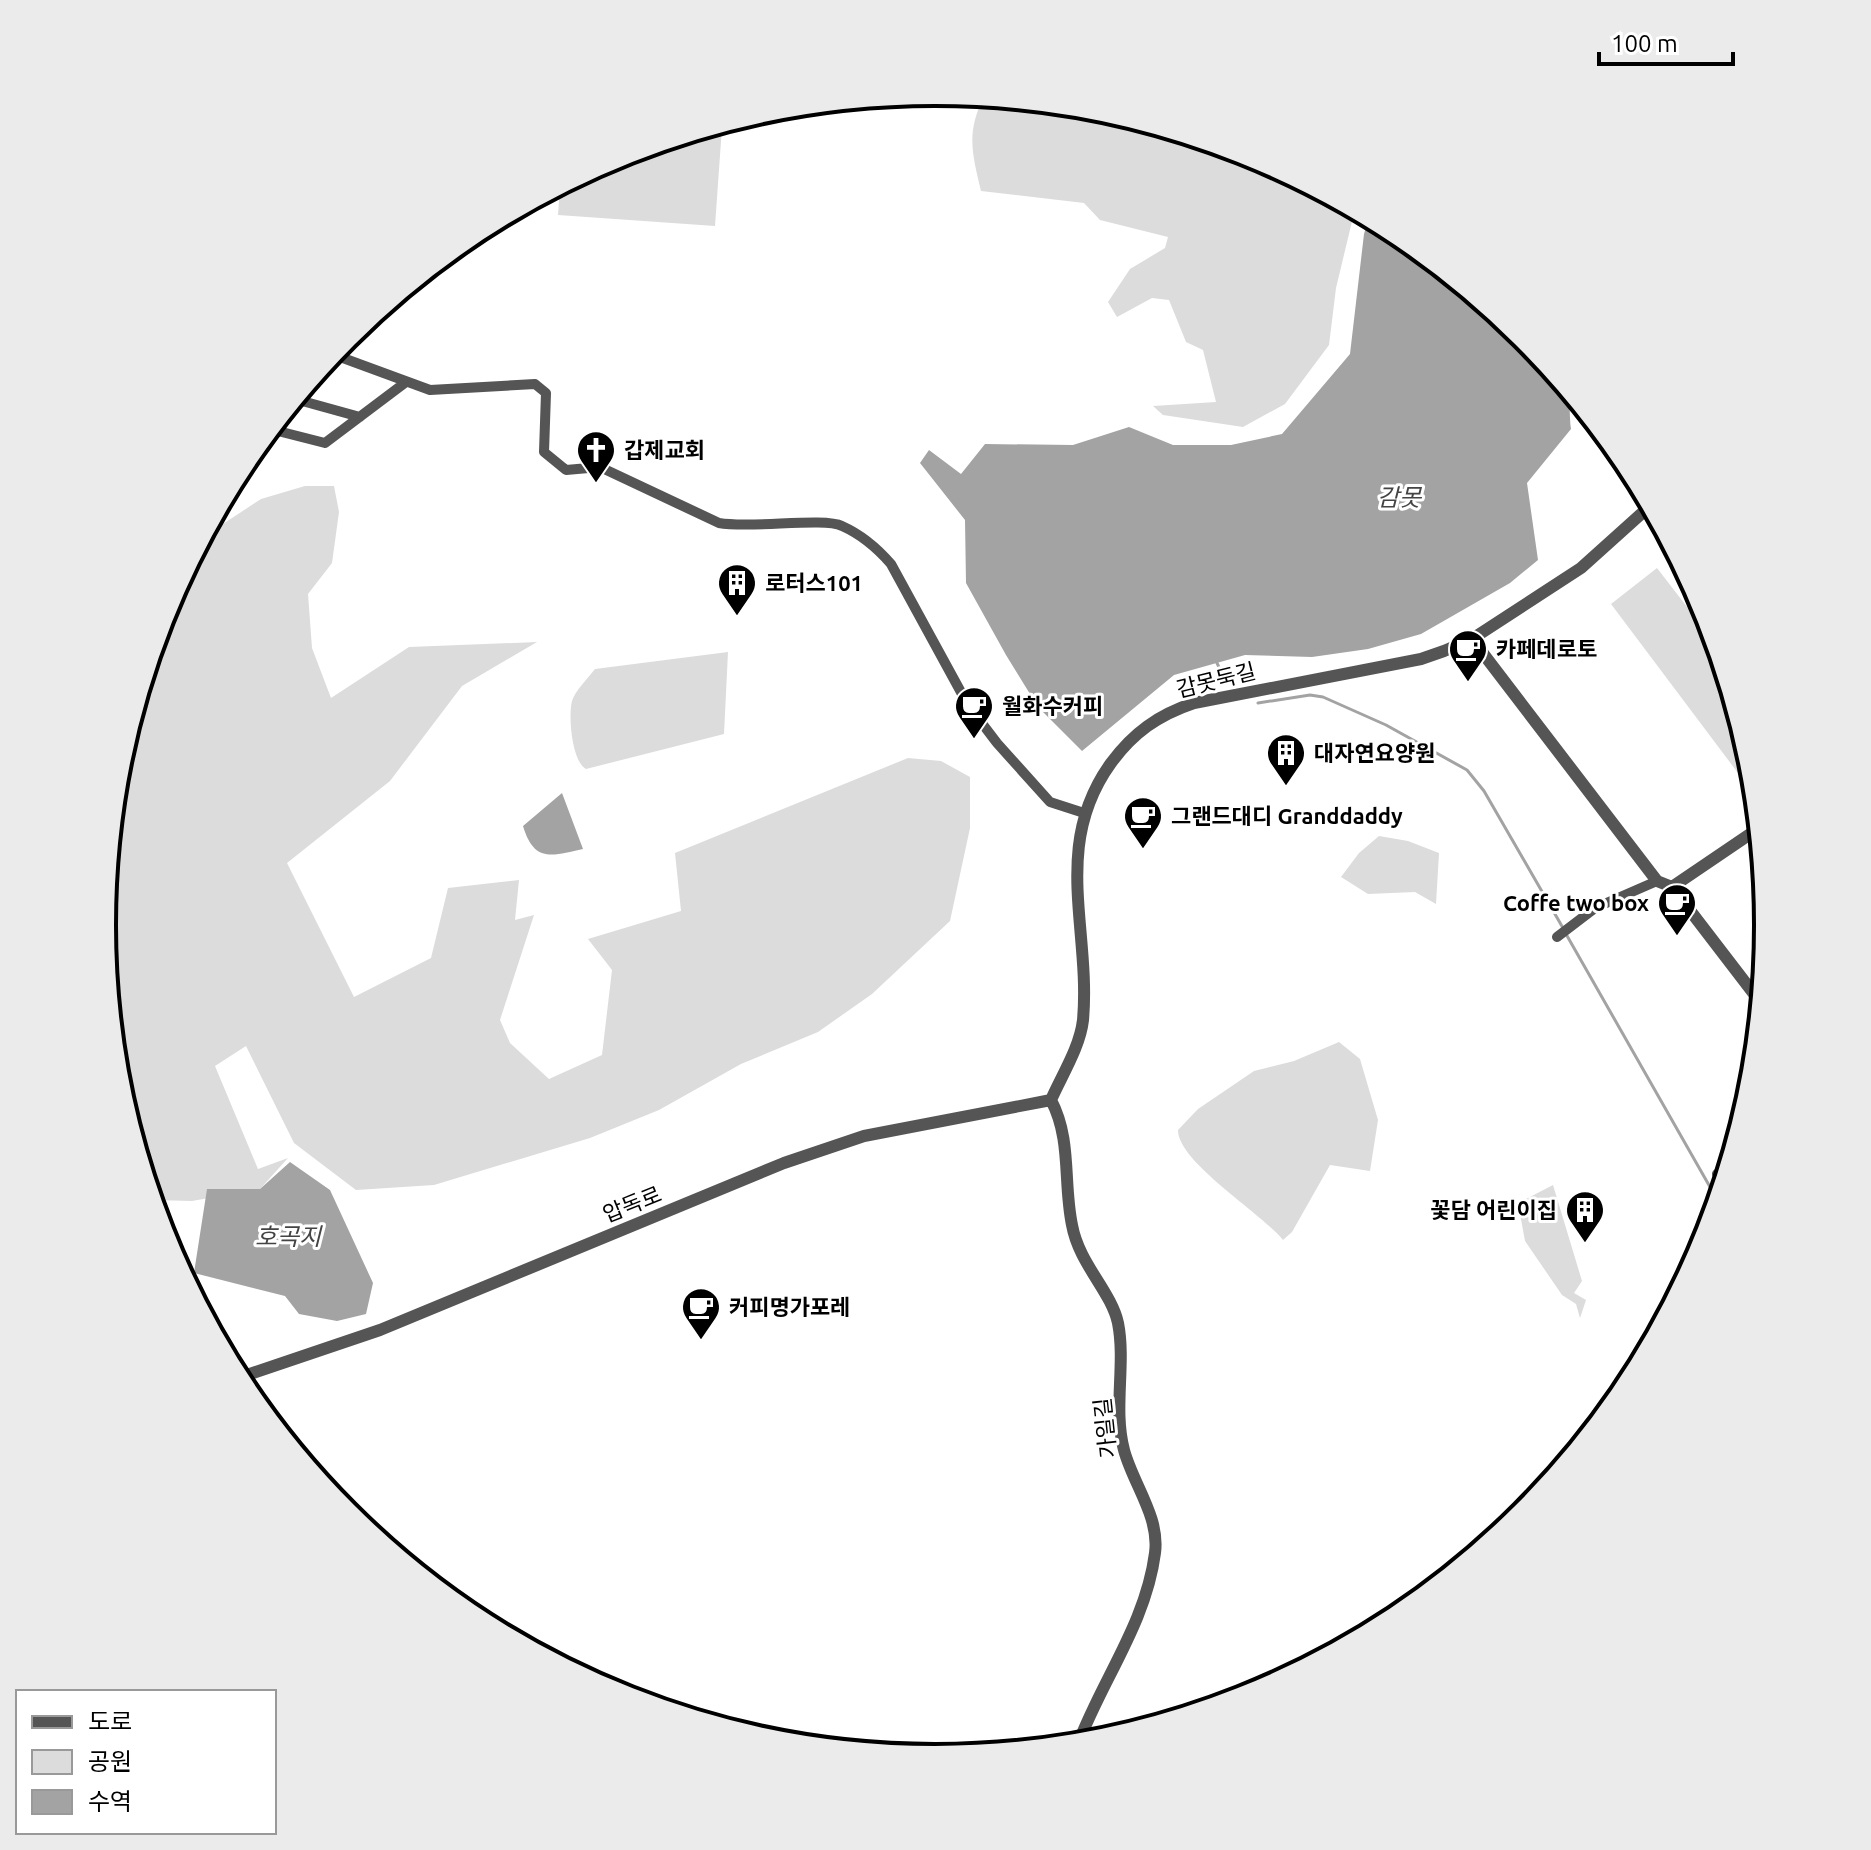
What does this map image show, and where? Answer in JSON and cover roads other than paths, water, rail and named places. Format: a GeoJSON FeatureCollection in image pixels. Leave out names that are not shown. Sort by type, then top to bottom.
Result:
{"type":"FeatureCollection","features":[{"type":"Feature","properties":{"kind":"street"},"geometry":{"type":"LineString","coordinates":[[344,359],[430,390],[535,384],[546,393],[544,452],[566,470],[600,467],[730,525],[841,525],[879,551],[891,564],[968,705],[997,743],[1050,802],[1084,813]]}},
{"type":"Feature","properties":{"kind":"street"},"geometry":{"type":"LineString","coordinates":[[282,432],[325,443],[406,382]]}},
{"type":"Feature","properties":{"kind":"street"},"geometry":{"type":"LineString","coordinates":[[306,402],[360,417]]}},
{"type":"Feature","properties":{"kind":"street","name":"감못둑길"},"geometry":{"type":"LineString","coordinates":[[1051,1100],[1082,1025],[1085,986],[1078,921],[1077,865],[1084,813],[1100,779],[1123,747],[1159,717],[1229,695],[1421,659],[1472,639],[1581,568],[1643,512]]}},
{"type":"Feature","properties":{"kind":"street"},"geometry":{"type":"LineString","coordinates":[[1472,639],[1657,881],[1672,887],[1752,991]]}},
{"type":"Feature","properties":{"kind":"street"},"geometry":{"type":"LineString","coordinates":[[1672,887],[1749,835]]}},
{"type":"Feature","properties":{"kind":"street"},"geometry":{"type":"LineString","coordinates":[[1557,937],[1595,908],[1657,881]]}},
{"type":"Feature","properties":{"kind":"street","name":"압독로"},"geometry":{"type":"LineString","coordinates":[[251,1374],[380,1330],[797,1158],[864,1136],[1051,1100]]}},
{"type":"Feature","properties":{"kind":"street","name":"가일길"},"geometry":{"type":"LineString","coordinates":[[1051,1100],[1060,1117],[1066,1145],[1072,1225],[1084,1264],[1118,1321],[1123,1448],[1156,1534],[1155,1555],[1139,1614],[1085,1730]]}},
{"type":"Feature","properties":{"kind":"water","name":"감못"},"geometry":{"type":"Polygon","coordinates":[[[1366,229],[1391,244],[1476,309],[1515,346],[1570,408],[1571,429],[1527,483],[1538,560],[1510,583],[1421,634],[1368,649],[1312,657],[1245,655],[1174,675],[1082,751],[1038,707],[1006,655],[966,583],[965,520],[920,463],[929,450],[961,474],[985,444],[1073,445],[1129,427],[1173,445],[1231,445],[1282,434],[1350,354],[1366,229]]]}},
{"type":"Feature","properties":{"kind":"water"},"geometry":{"type":"Polygon","coordinates":[[[562,793],[583,849],[546,854],[533,846],[523,826],[562,793]]]}},
{"type":"Feature","properties":{"kind":"water","name":"호곡지"},"geometry":{"type":"Polygon","coordinates":[[[290,1162],[330,1190],[373,1283],[366,1314],[337,1321],[299,1314],[285,1296],[195,1273],[207,1189],[260,1189],[290,1162]]]}},
{"type":"Feature","properties":{"kind":"waterway"},"geometry":{"type":"LineString","coordinates":[[1217,663],[1225,680]]}},
{"type":"Feature","properties":{"kind":"waterway"},"geometry":{"type":"LineString","coordinates":[[1258,703],[1310,695],[1323,697],[1386,725],[1467,770],[1484,791],[1563,928]]}},
{"type":"Feature","properties":{"kind":"waterway"},"geometry":{"type":"LineString","coordinates":[[1566,934],[1711,1188]]}},
{"type":"Feature","properties":{"kind":"place","name":"갑제교회"},"geometry":{"type":"Point","coordinates":[596,484]}},
{"type":"Feature","properties":{"kind":"place","name":"로터스101"},"geometry":{"type":"Point","coordinates":[737,617]}},
{"type":"Feature","properties":{"kind":"place","name":"카페데로토"},"geometry":{"type":"Point","coordinates":[1468,683]}},
{"type":"Feature","properties":{"kind":"place","name":"월화수커피"},"geometry":{"type":"Point","coordinates":[974,740]}},
{"type":"Feature","properties":{"kind":"place","name":"대자연요양원"},"geometry":{"type":"Point","coordinates":[1286,787]}},
{"type":"Feature","properties":{"kind":"place","name":"그랜드대디 Granddaddy"},"geometry":{"type":"Point","coordinates":[1143,850]}},
{"type":"Feature","properties":{"kind":"place","name":"Coffe two box"},"geometry":{"type":"Point","coordinates":[1677,937]}},
{"type":"Feature","properties":{"kind":"place","name":"꽃담 어린이집"},"geometry":{"type":"Point","coordinates":[1585,1244]}},
{"type":"Feature","properties":{"kind":"place","name":"커피명가포레"},"geometry":{"type":"Point","coordinates":[701,1341]}}]}
